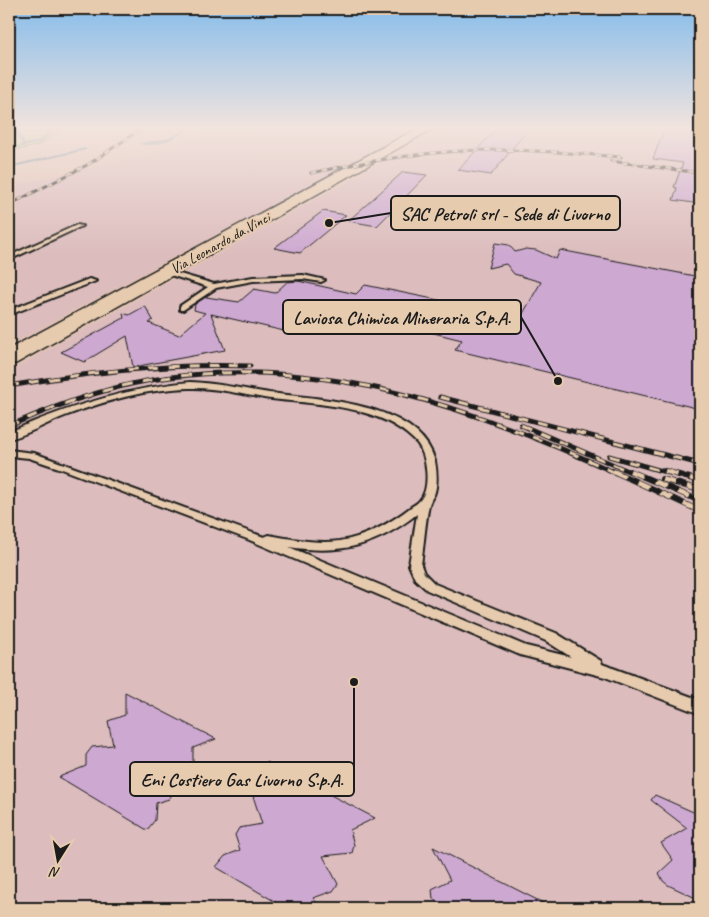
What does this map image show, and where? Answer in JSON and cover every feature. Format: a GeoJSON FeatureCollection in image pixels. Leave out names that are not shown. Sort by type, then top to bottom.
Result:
{"type":"FeatureCollection","features":[{"type":"Feature","properties":{"kind":"main road","name":"Via Leonardo da Vinci"},"geometry":{"type":"LineString","coordinates":[[9,358],[353,170]]}},
{"type":"Feature","properties":{"kind":"lane"},"geometry":{"type":"LineString","coordinates":[[9,258],[79,226]]}},
{"type":"Feature","properties":{"kind":"lane"},"geometry":{"type":"LineString","coordinates":[[166,272],[214,286]]}},
{"type":"Feature","properties":{"kind":"lane"},"geometry":{"type":"LineString","coordinates":[[183,308],[214,286],[254,278],[303,277],[321,280]]}},
{"type":"Feature","properties":{"kind":"lane"},"geometry":{"type":"LineString","coordinates":[[9,313],[92,281]]}},
{"type":"Feature","properties":{"kind":"lane"},"geometry":{"type":"LineString","coordinates":[[9,436],[72,411],[116,397],[175,386],[206,386],[322,403],[363,410],[388,419],[408,429],[422,443],[430,459],[432,473],[424,503],[415,565],[419,576],[431,587],[550,637],[605,671]]}},
{"type":"Feature","properties":{"kind":"lane"},"geometry":{"type":"LineString","coordinates":[[9,453],[30,455],[66,466],[251,536],[525,651],[605,671],[700,707]]}},
{"type":"Feature","properties":{"kind":"lane"},"geometry":{"type":"LineString","coordinates":[[251,536],[304,546],[333,546],[351,543],[374,536],[424,503]]}},
{"type":"Feature","properties":{"kind":"shaded area"},"geometry":{"type":"Polygon","coordinates":[[[81,170],[338,170],[9,345],[9,187],[81,170]]]}},
{"type":"Feature","properties":{"kind":"shaded area"},"geometry":{"type":"Polygon","coordinates":[[[368,170],[700,170],[700,908],[9,908],[9,372],[368,170]]]}},
{"type":"Feature","properties":{"kind":"building"},"geometry":{"type":"Polygon","coordinates":[[[458,170],[495,170],[491,175],[458,170]]]}},
{"type":"Feature","properties":{"kind":"building"},"geometry":{"type":"Polygon","coordinates":[[[680,170],[700,170],[700,204],[673,200],[677,188],[674,187],[680,170]]]}},
{"type":"Feature","properties":{"kind":"building"},"geometry":{"type":"Polygon","coordinates":[[[403,172],[427,175],[377,226],[348,221],[403,172]]]}},
{"type":"Feature","properties":{"kind":"building"},"geometry":{"type":"Polygon","coordinates":[[[323,211],[346,215],[300,253],[274,248],[323,211]]]}},
{"type":"Feature","properties":{"kind":"building"},"geometry":{"type":"Polygon","coordinates":[[[495,243],[509,245],[515,252],[526,249],[536,250],[556,259],[560,250],[700,277],[700,409],[455,350],[462,340],[312,303],[284,331],[211,314],[225,350],[133,367],[127,336],[84,362],[61,352],[124,318],[123,313],[129,315],[145,306],[153,320],[149,323],[179,335],[205,313],[194,310],[195,304],[206,297],[239,302],[254,289],[275,293],[287,282],[298,281],[356,294],[365,285],[521,317],[541,282],[514,274],[506,264],[488,268],[495,243]]]}},
{"type":"Feature","properties":{"kind":"building"},"geometry":{"type":"Polygon","coordinates":[[[125,692],[216,739],[193,748],[193,767],[173,773],[171,796],[169,799],[156,803],[155,820],[147,830],[59,777],[86,766],[86,755],[92,747],[113,745],[108,721],[125,715],[125,692]]]}},
{"type":"Feature","properties":{"kind":"building"},"geometry":{"type":"Polygon","coordinates":[[[267,762],[375,818],[350,830],[354,845],[352,853],[323,856],[338,884],[333,891],[313,898],[321,908],[286,908],[216,867],[225,856],[240,850],[235,835],[239,828],[262,824],[253,796],[271,790],[267,762]]]}},
{"type":"Feature","properties":{"kind":"building"},"geometry":{"type":"Polygon","coordinates":[[[655,795],[700,815],[700,900],[668,885],[663,881],[659,873],[673,860],[661,843],[687,828],[651,800],[655,795]]]}},
{"type":"Feature","properties":{"kind":"building"},"geometry":{"type":"Polygon","coordinates":[[[433,847],[553,908],[446,908],[433,899],[432,889],[450,880],[433,847]]]}},
{"type":"Feature","properties":{"kind":"railway"},"geometry":{"type":"LineString","coordinates":[[9,205],[78,170]]}},
{"type":"Feature","properties":{"kind":"railway"},"geometry":{"type":"LineString","coordinates":[[311,173],[327,170]]}},
{"type":"Feature","properties":{"kind":"railway"},"geometry":{"type":"LineString","coordinates":[[676,170],[700,173]]}},
{"type":"Feature","properties":{"kind":"railway"},"geometry":{"type":"LineString","coordinates":[[9,386],[159,367],[250,366]]}},
{"type":"Feature","properties":{"kind":"railway"},"geometry":{"type":"LineString","coordinates":[[9,426],[88,396],[150,380],[229,373],[286,375],[343,382],[400,394],[455,409],[510,428],[616,473]]}},
{"type":"Feature","properties":{"kind":"railway"},"geometry":{"type":"LineString","coordinates":[[440,397],[700,464]]}},
{"type":"Feature","properties":{"kind":"railway"},"geometry":{"type":"LineString","coordinates":[[521,425],[633,473]]}},
{"type":"Feature","properties":{"kind":"railway"},"geometry":{"type":"LineString","coordinates":[[609,456],[669,473]]}},
{"type":"Feature","properties":{"kind":"railway"},"geometry":{"type":"LineString","coordinates":[[613,471],[700,511]]}},
{"type":"Feature","properties":{"kind":"railway"},"geometry":{"type":"LineString","coordinates":[[630,471],[700,501]]}},
{"type":"Feature","properties":{"kind":"railway"},"geometry":{"type":"LineString","coordinates":[[665,471],[700,481]]}},
{"type":"Feature","properties":{"kind":"railway"},"geometry":{"type":"LineString","coordinates":[[662,479],[700,490]]}},
{"type":"Feature","properties":{"kind":"place","name":"SAC Petroli srl - Sede di Livorno"},"geometry":{"type":"Point","coordinates":[329,223]}},
{"type":"Feature","properties":{"kind":"place","name":"Laviosa Chimica Mineraria S.p.A."},"geometry":{"type":"Point","coordinates":[558,381]}},
{"type":"Feature","properties":{"kind":"place","name":"Eni Costiero Gas Livorno S.p.A."},"geometry":{"type":"Point","coordinates":[354,682]}}]}
